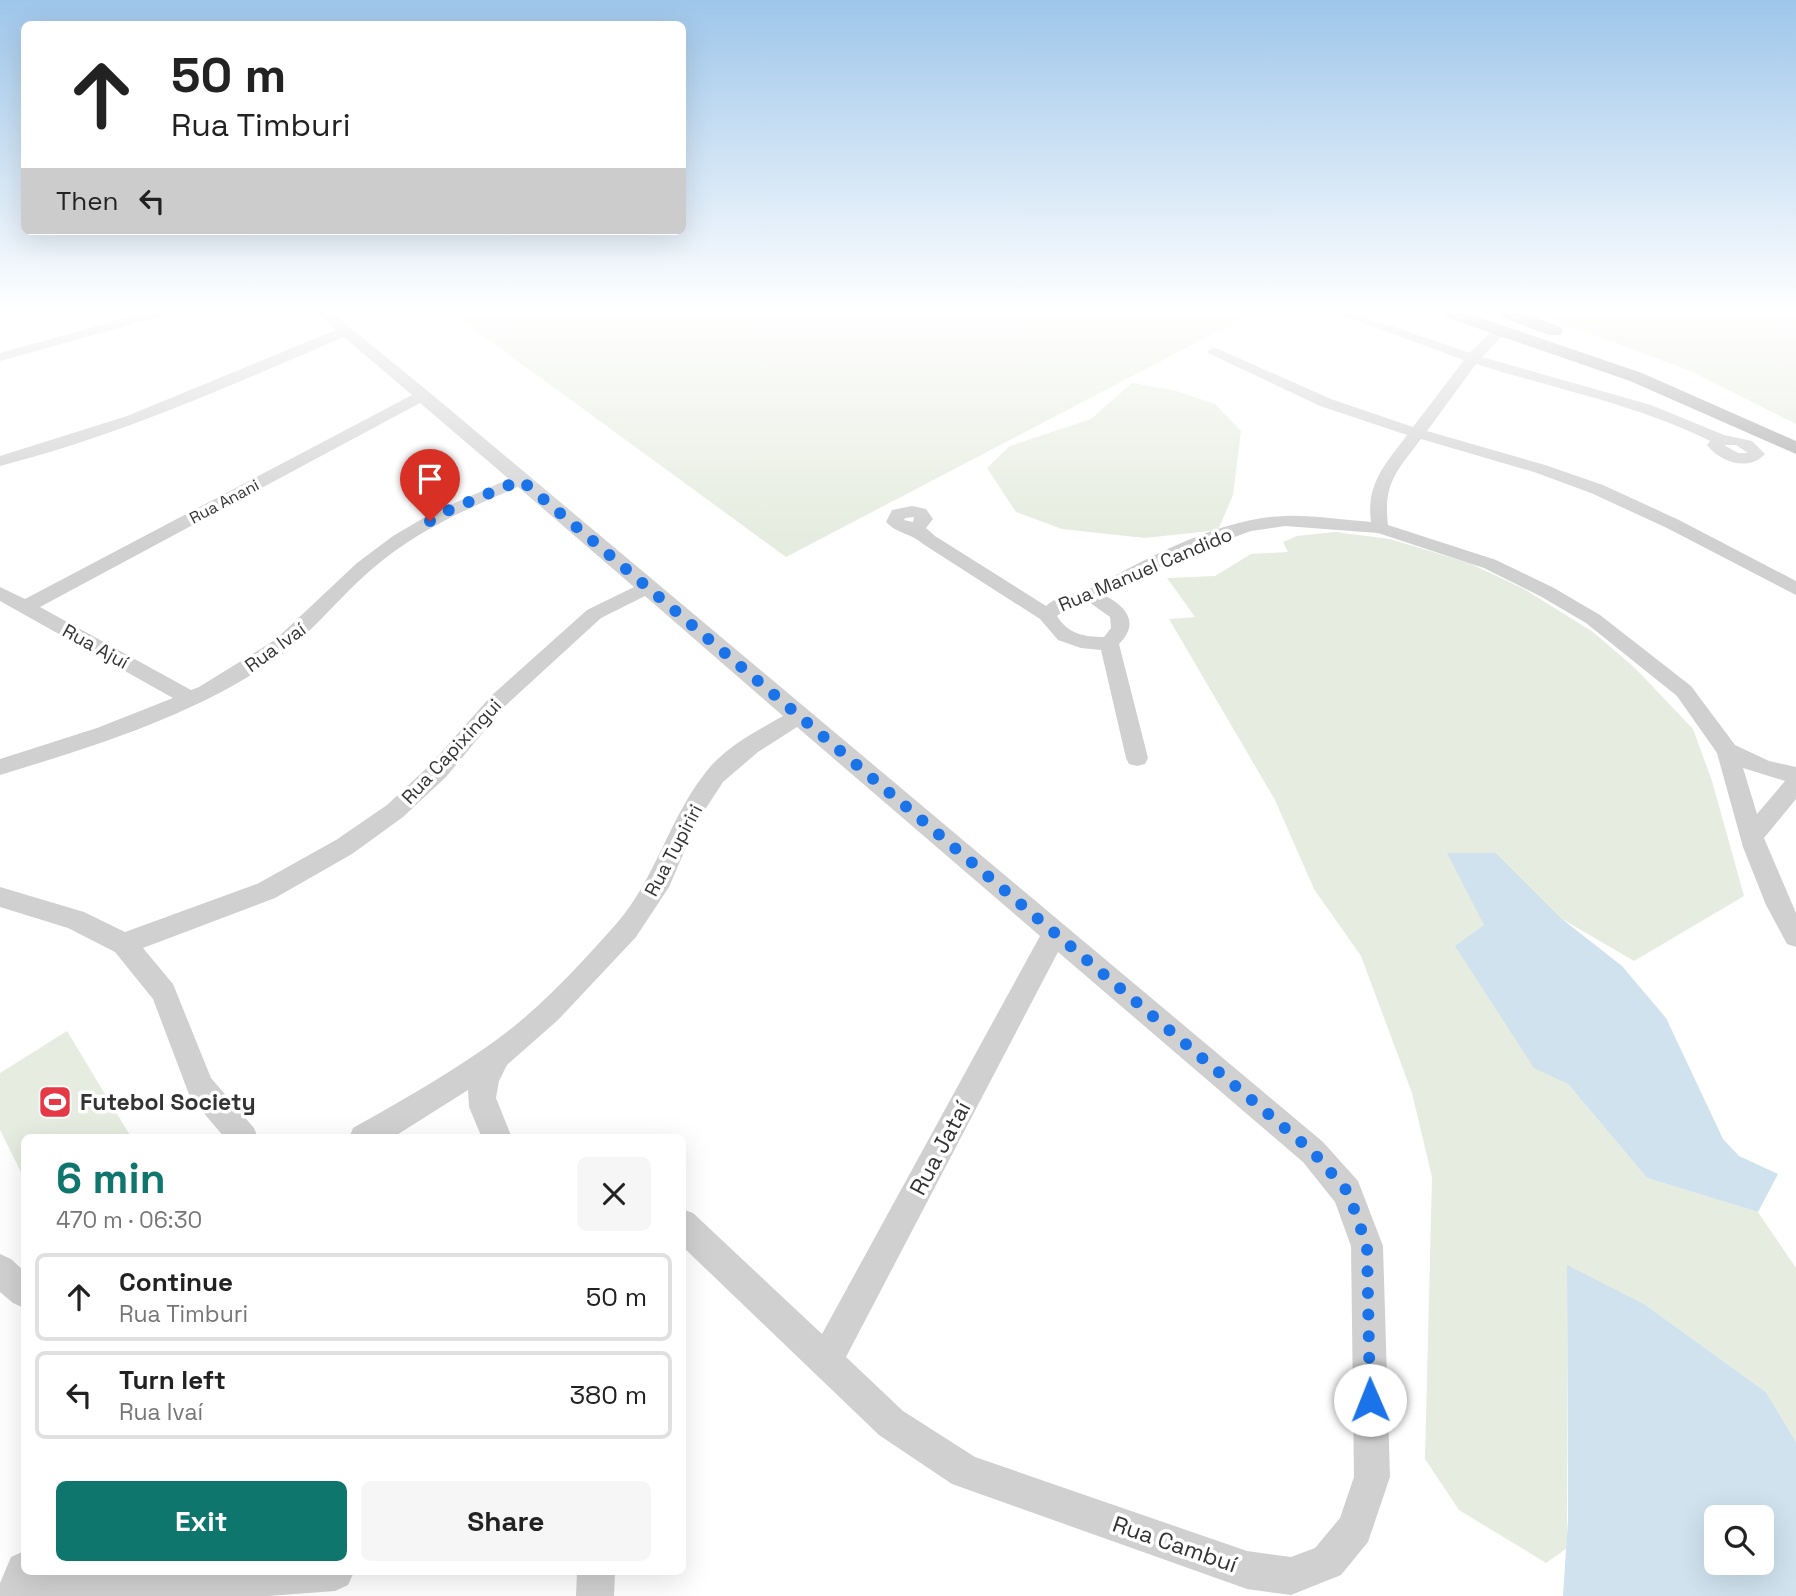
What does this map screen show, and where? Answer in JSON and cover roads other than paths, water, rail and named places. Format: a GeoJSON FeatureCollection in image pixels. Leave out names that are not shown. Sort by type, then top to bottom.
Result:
{"type":"FeatureCollection","features":[{"type":"Feature","properties":{"kind":"main road"},"geometry":{"type":"LineString","coordinates":[[1660,387],[1796,448]]}},
{"type":"Feature","properties":{"kind":"main road"},"geometry":{"type":"LineString","coordinates":[[1668,387],[1715,403],[1738,404]]}},
{"type":"Feature","properties":{"kind":"main road"},"geometry":{"type":"LineString","coordinates":[[1696,387],[1738,404],[1796,433]]}},
{"type":"Feature","properties":{"kind":"street"},"geometry":{"type":"LineString","coordinates":[[0,461],[75,441],[210,387]]}},
{"type":"Feature","properties":{"kind":"street","name":"Rua Cambuí"},"geometry":{"type":"LineString","coordinates":[[415,387],[1313,1152],[1348,1192],[1367,1246],[1372,1477],[1355,1529],[1328,1562],[1291,1576],[1247,1570],[965,1471],[891,1423],[686,1228]]}},
{"type":"Feature","properties":{"kind":"street"},"geometry":{"type":"LineString","coordinates":[[1292,387],[1317,399],[1525,464],[1595,489],[1720,547],[1796,589]]}},
{"type":"Feature","properties":{"kind":"street"},"geometry":{"type":"LineString","coordinates":[[1380,528],[1377,502],[1385,476],[1450,387]]}},
{"type":"Feature","properties":{"kind":"street"},"geometry":{"type":"LineString","coordinates":[[1570,387],[1678,421],[1721,440]]}},
{"type":"Feature","properties":{"kind":"street","name":"Rua Anani"},"geometry":{"type":"LineString","coordinates":[[25,607],[424,395]]}},
{"type":"Feature","properties":{"kind":"street","name":"Rua Ivaí"},"geometry":{"type":"LineString","coordinates":[[0,767],[131,725],[191,699],[270,653],[309,623],[363,566],[397,540],[447,511],[521,480]]}},
{"type":"Feature","properties":{"kind":"street","name":"Rua Manuel Candido"},"geometry":{"type":"LineString","coordinates":[[1047,615],[1064,601],[1091,596],[1171,554],[1248,526],[1285,521],[1380,528],[1490,564],[1547,592],[1593,620],[1684,691],[1727,751],[1754,835],[1755,848],[1778,905],[1796,936]]}},
{"type":"Feature","properties":{"kind":"street"},"geometry":{"type":"LineString","coordinates":[[915,528],[929,540],[1047,615],[1052,625],[1069,638],[1093,644],[1110,643],[1120,635],[1123,623],[1118,612],[1091,596]]}},
{"type":"Feature","properties":{"kind":"street","name":"Rua Capixingui"},"geometry":{"type":"LineString","coordinates":[[124,944],[266,891],[344,847],[394,811],[438,771],[498,701],[585,622],[620,600],[649,587]]}},
{"type":"Feature","properties":{"kind":"street","name":"Rua Ajuí"},"geometry":{"type":"LineString","coordinates":[[0,593],[191,699]]}},
{"type":"Feature","properties":{"kind":"street"},"geometry":{"type":"LineString","coordinates":[[1110,643],[1137,758]]}},
{"type":"Feature","properties":{"kind":"street","name":"Rua Tupiriri"},"geometry":{"type":"LineString","coordinates":[[370,1134],[497,1056],[549,1011],[626,929],[660,880],[687,819],[715,776],[750,746],[799,716]]}},
{"type":"Feature","properties":{"kind":"street"},"geometry":{"type":"LineString","coordinates":[[1727,751],[1764,768],[1796,775]]}},
{"type":"Feature","properties":{"kind":"street"},"geometry":{"type":"LineString","coordinates":[[1754,835],[1796,783]]}},
{"type":"Feature","properties":{"kind":"street"},"geometry":{"type":"LineString","coordinates":[[0,897],[75,919],[124,944],[164,992],[200,1087],[241,1134]]}},
{"type":"Feature","properties":{"kind":"street","name":"Rua Jataí"},"geometry":{"type":"LineString","coordinates":[[825,1362],[1055,933]]}},
{"type":"Feature","properties":{"kind":"street","name":"Rua Tupiriri"},"geometry":{"type":"LineString","coordinates":[[496,1134],[481,1109],[483,1080],[497,1056]]}},
{"type":"Feature","properties":{"kind":"street"},"geometry":{"type":"LineString","coordinates":[[0,1270],[21,1290]]}},
{"type":"Feature","properties":{"kind":"street"},"geometry":{"type":"LineString","coordinates":[[14,1596],[22,1575]]}},
{"type":"Feature","properties":{"kind":"street"},"geometry":{"type":"LineString","coordinates":[[20,1596],[317,1575]]}},
{"type":"Feature","properties":{"kind":"street"},"geometry":{"type":"LineString","coordinates":[[595,1596],[596,1575]]}},
{"type":"Feature","properties":{"kind":"water"},"geometry":{"type":"Polygon","coordinates":[[[1447,853],[1496,853],[1562,919],[1622,966],[1666,1018],[1723,1139],[1739,1156],[1778,1174],[1758,1212],[1647,1178],[1568,1084],[1534,1068],[1455,946],[1484,925],[1447,853]]]}},
{"type":"Feature","properties":{"kind":"water"},"geometry":{"type":"Polygon","coordinates":[[[1567,1265],[1644,1304],[1766,1392],[1796,1442],[1796,1596],[1563,1596],[1568,1520],[1567,1265]]]}},
{"type":"Feature","properties":{"kind":"place","name":"Futebol Society"},"geometry":{"type":"Point","coordinates":[55,1102]}}]}
